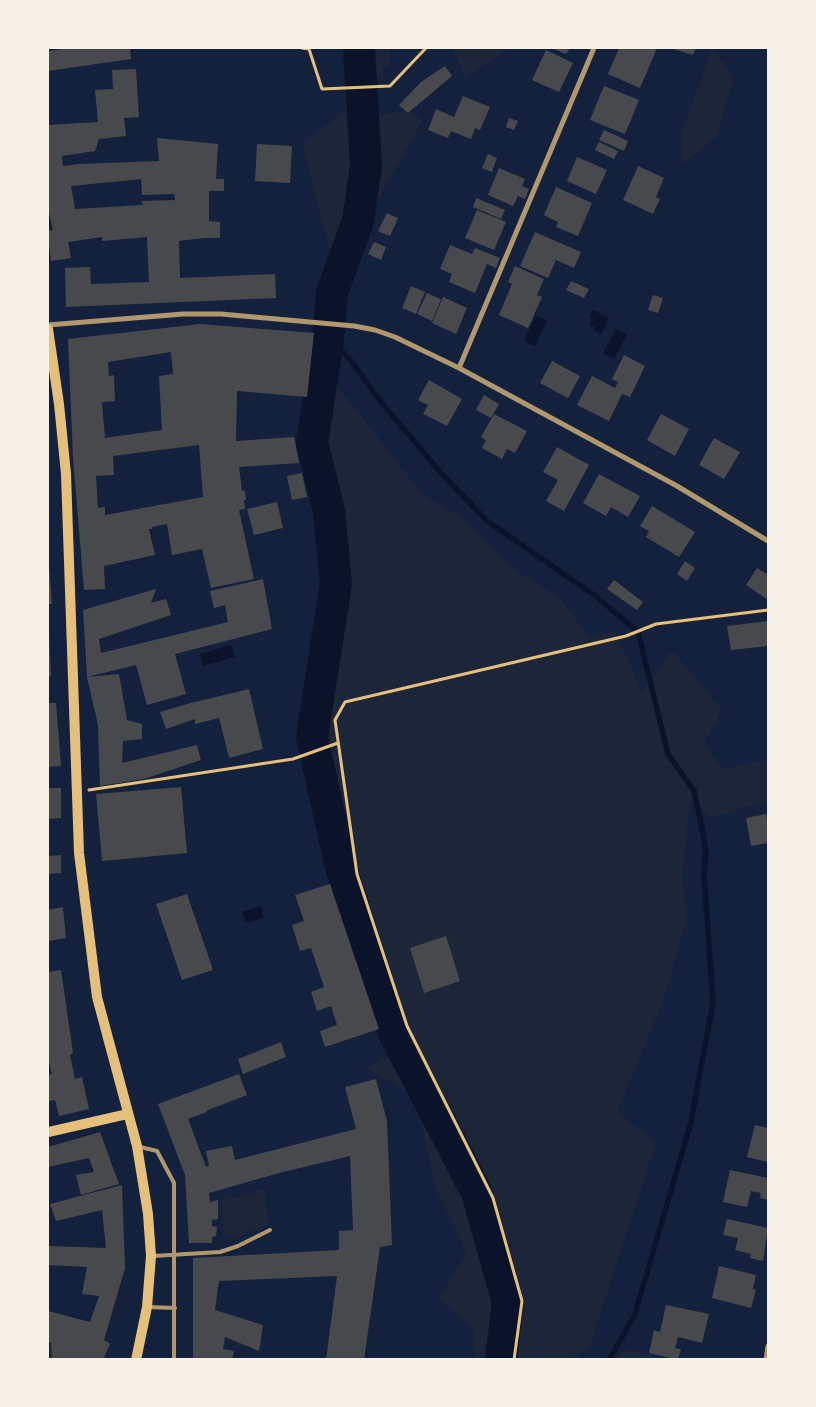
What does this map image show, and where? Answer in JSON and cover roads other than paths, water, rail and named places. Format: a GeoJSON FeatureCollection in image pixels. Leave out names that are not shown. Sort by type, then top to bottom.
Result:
{"type":"FeatureCollection","features":[{"type":"Feature","properties":{"kind":"main road"},"geometry":{"type":"LineString","coordinates":[[48,329],[59,404],[66,474],[79,853],[97,997],[137,1146],[148,1214],[151,1256],[147,1307],[136,1360]]}},
{"type":"Feature","properties":{"kind":"main road"},"geometry":{"type":"LineString","coordinates":[[48,1132],[127,1114]]}},
{"type":"Feature","properties":{"kind":"street"},"geometry":{"type":"LineString","coordinates":[[459,368],[594,48]]}},
{"type":"Feature","properties":{"kind":"street"},"geometry":{"type":"LineString","coordinates":[[48,325],[183,314],[221,314],[354,326],[376,330],[395,337],[459,368],[677,486],[768,541]]}},
{"type":"Feature","properties":{"kind":"street"},"geometry":{"type":"LineString","coordinates":[[766,1360],[768,1346]]}},
{"type":"Feature","properties":{"kind":"lane"},"geometry":{"type":"LineString","coordinates":[[137,1146],[156,1151],[174,1183],[174,1360]]}},
{"type":"Feature","properties":{"kind":"lane"},"geometry":{"type":"LineString","coordinates":[[151,1256],[220,1252],[238,1246],[270,1230]]}},
{"type":"Feature","properties":{"kind":"lane"},"geometry":{"type":"LineString","coordinates":[[147,1307],[175,1308]]}},
{"type":"Feature","properties":{"kind":"waterway"},"geometry":{"type":"LineString","coordinates":[[359,48],[366,166],[358,221],[332,292],[328,339],[312,443],[329,511],[336,584],[312,737],[341,867],[393,1031],[477,1193],[508,1303],[501,1360]]}},
{"type":"Feature","properties":{"kind":"waterway"},"geometry":{"type":"LineString","coordinates":[[328,339],[349,358],[381,402],[441,473],[487,521],[597,597],[638,632],[668,754],[694,791],[706,851],[704,873],[713,1002],[691,1122],[635,1314],[609,1360]]}}]}
